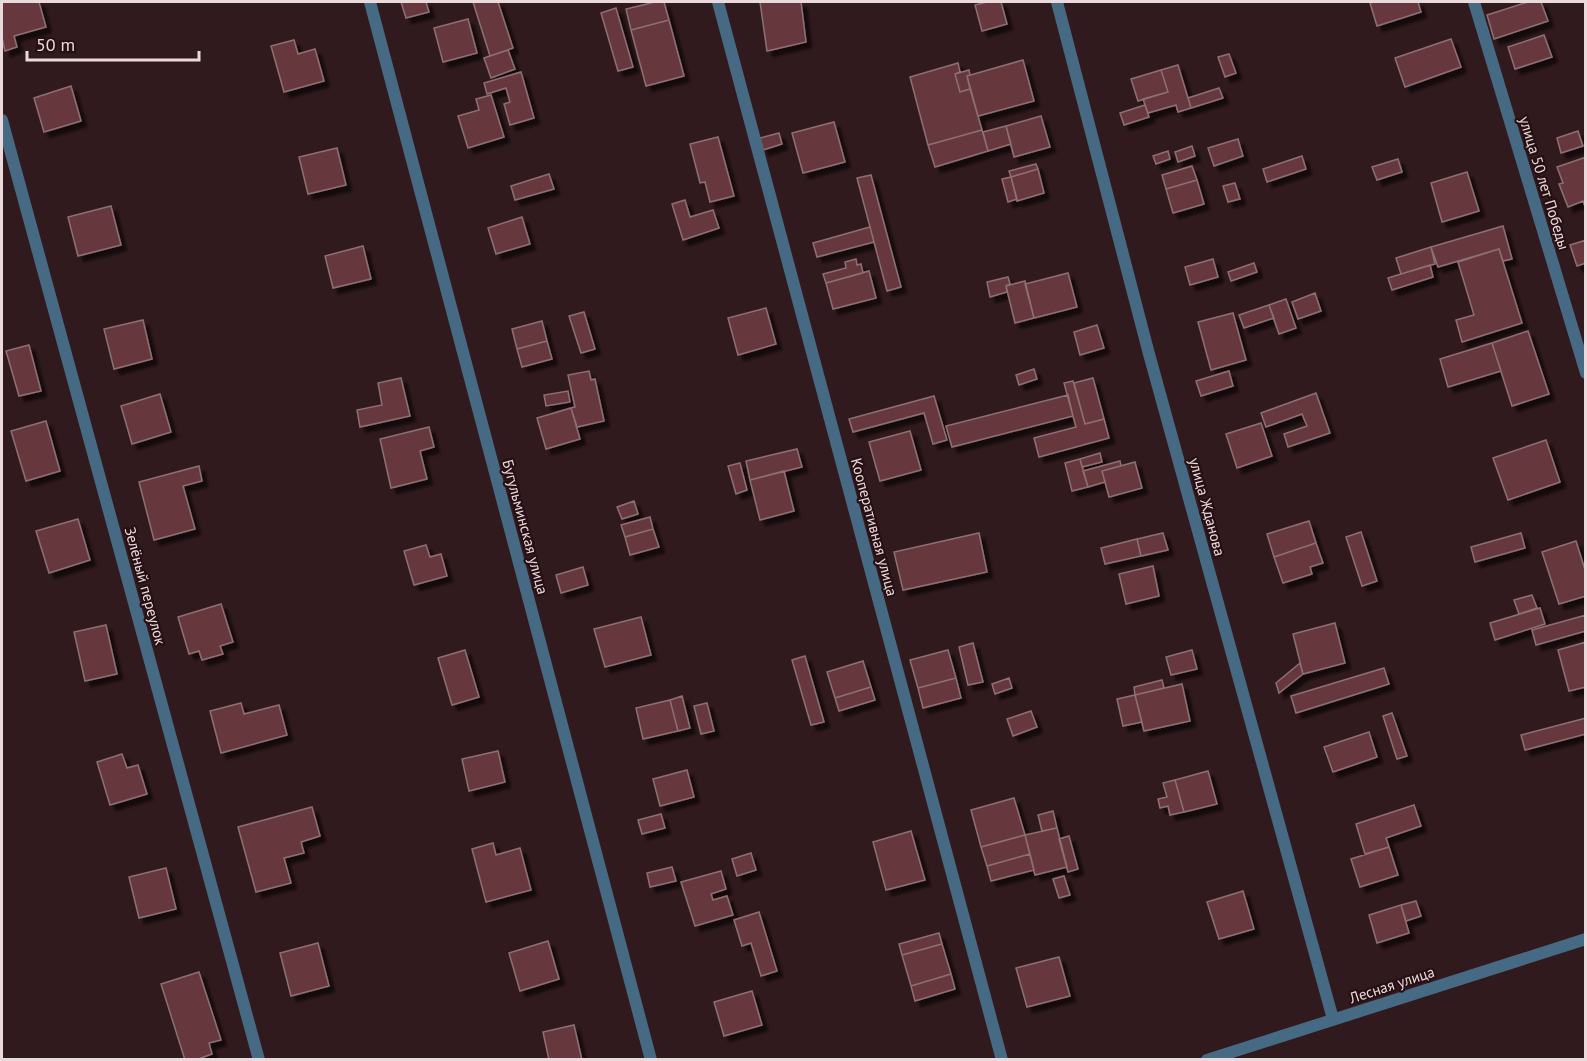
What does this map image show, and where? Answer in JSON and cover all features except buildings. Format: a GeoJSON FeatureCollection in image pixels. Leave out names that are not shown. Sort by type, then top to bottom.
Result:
{"type":"FeatureCollection","features":[{"type":"Feature","properties":{"kind":"street","name":"Бугульминская улица"},"geometry":{"type":"LineString","coordinates":[[370,2],[651,1059]]}},
{"type":"Feature","properties":{"kind":"street","name":"Кооперативная улица"},"geometry":{"type":"LineString","coordinates":[[718,2],[1002,1059]]}},
{"type":"Feature","properties":{"kind":"street","name":"улица Жданова"},"geometry":{"type":"LineString","coordinates":[[1057,2],[1149,354],[1333,1019]]}},
{"type":"Feature","properties":{"kind":"street","name":"улица 50 лет Победы"},"geometry":{"type":"LineString","coordinates":[[1474,2],[1586,373]]}},
{"type":"Feature","properties":{"kind":"street","name":"Зелёный переулок"},"geometry":{"type":"LineString","coordinates":[[2,120],[259,1059]]}},
{"type":"Feature","properties":{"kind":"street","name":"Лесная улица"},"geometry":{"type":"LineString","coordinates":[[1207,1059],[1586,939]]}}]}
